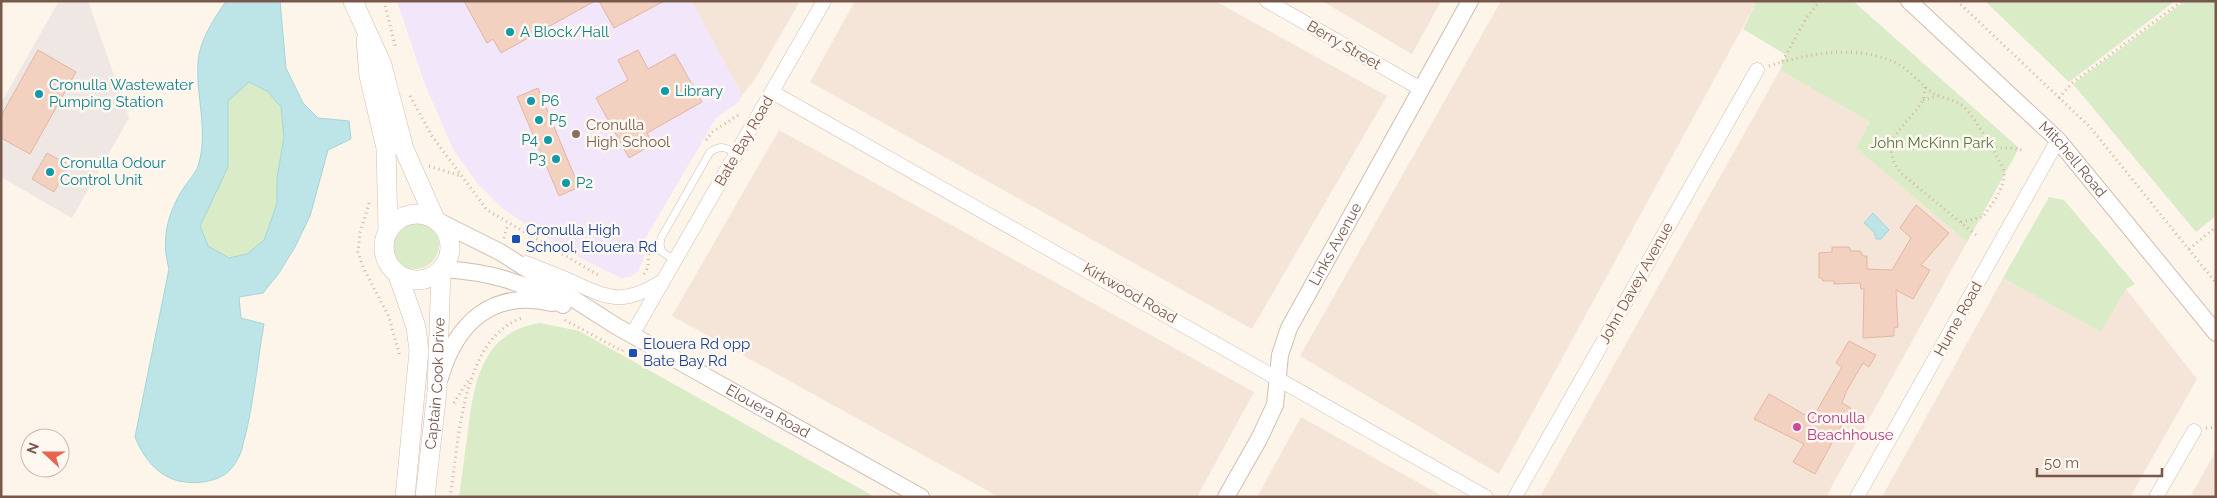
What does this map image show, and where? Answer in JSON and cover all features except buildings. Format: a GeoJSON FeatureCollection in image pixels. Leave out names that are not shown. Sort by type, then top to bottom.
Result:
{"type":"FeatureCollection","features":[{"type":"Feature","properties":{"kind":"main road"},"geometry":{"type":"LineString","coordinates":[[353,1],[382,65],[410,164],[436,220],[447,232],[450,246],[448,260],[442,270],[434,276],[421,281],[406,279],[398,275],[390,267],[385,257],[383,246],[388,230],[386,148],[369,76],[366,31]]}},
{"type":"Feature","properties":{"kind":"main road"},"geometry":{"type":"LineString","coordinates":[[388,230],[396,221],[406,215],[418,214],[436,220]]}},
{"type":"Feature","properties":{"kind":"main road","name":"Captain Cook Drive"},"geometry":{"type":"LineString","coordinates":[[425,497],[437,391],[442,270]]}},
{"type":"Feature","properties":{"kind":"main road","name":"Captain Cook Drive"},"geometry":{"type":"LineString","coordinates":[[398,275],[416,327],[419,351],[405,497]]}},
{"type":"Feature","properties":{"kind":"street","name":"Bate Bay Road"},"geometry":{"type":"LineString","coordinates":[[632,335],[824,1]]}},
{"type":"Feature","properties":{"kind":"street","name":"Berry Street"},"geometry":{"type":"LineString","coordinates":[[1267,1],[1421,89]]}},
{"type":"Feature","properties":{"kind":"street","name":"Links Avenue"},"geometry":{"type":"LineString","coordinates":[[1226,497],[1271,417],[1275,404],[1280,355],[1289,328],[1470,1]]}},
{"type":"Feature","properties":{"kind":"street","name":"Mitchell Road"},"geometry":{"type":"LineString","coordinates":[[1910,1],[2058,140],[2216,333]]}},
{"type":"Feature","properties":{"kind":"street","name":"John Davey Avenue"},"geometry":{"type":"LineString","coordinates":[[1515,497],[1757,70]]}},
{"type":"Feature","properties":{"kind":"street","name":"Kirkwood Road"},"geometry":{"type":"LineString","coordinates":[[772,92],[1278,377],[1486,497]]}},
{"type":"Feature","properties":{"kind":"street","name":"Hume Road"},"geometry":{"type":"LineString","coordinates":[[1857,497],[2058,140]]}},
{"type":"Feature","properties":{"kind":"street","name":"Elouera Road"},"geometry":{"type":"LineString","coordinates":[[436,220],[500,252],[616,326],[921,497]]}},
{"type":"Feature","properties":{"kind":"street","name":"Bate Bay Road"},"geometry":{"type":"LineString","coordinates":[[500,252],[600,296],[621,298],[643,293],[664,280]]}},
{"type":"Feature","properties":{"kind":"street","name":"Elouera Road"},"geometry":{"type":"LineString","coordinates":[[442,270],[497,275],[531,288],[564,312],[616,326]]}},
{"type":"Feature","properties":{"kind":"street"},"geometry":{"type":"LineString","coordinates":[[437,391],[450,349],[460,333],[486,310],[502,303],[523,300],[544,301],[564,312]]}},
{"type":"Feature","properties":{"kind":"street"},"geometry":{"type":"LineString","coordinates":[[2156,497],[2194,431]]}},
{"type":"Feature","properties":{"kind":"lane"},"geometry":{"type":"LineString","coordinates":[[676,260],[662,252],[661,238],[710,152],[718,147],[725,147],[736,153]]}},
{"type":"Feature","properties":{"kind":"path"},"geometry":{"type":"LineString","coordinates":[[384,1],[396,52]]}},
{"type":"Feature","properties":{"kind":"path"},"geometry":{"type":"LineString","coordinates":[[1782,62],[1807,17],[1820,1]]}},
{"type":"Feature","properties":{"kind":"path"},"geometry":{"type":"LineString","coordinates":[[1957,1],[2090,127],[2216,282]]}},
{"type":"Feature","properties":{"kind":"path"},"geometry":{"type":"LineString","coordinates":[[2059,98],[2072,83],[2182,1]]}},
{"type":"Feature","properties":{"kind":"path"},"geometry":{"type":"LineString","coordinates":[[1757,70],[1824,52],[1861,53],[1894,63],[1938,96],[1951,99],[1962,106],[1992,145],[2003,169],[2004,183],[1983,217],[1960,222]]}},
{"type":"Feature","properties":{"kind":"path"},"geometry":{"type":"LineString","coordinates":[[1925,87],[1923,100],[1896,135],[1892,154],[1894,162],[1904,175],[1976,235]]}},
{"type":"Feature","properties":{"kind":"path"},"geometry":{"type":"LineString","coordinates":[[406,90],[432,136],[487,210],[605,279]]}},
{"type":"Feature","properties":{"kind":"path"},"geometry":{"type":"LineString","coordinates":[[1923,100],[1938,96]]}},
{"type":"Feature","properties":{"kind":"path"},"geometry":{"type":"LineString","coordinates":[[706,141],[712,132],[744,110]]}},
{"type":"Feature","properties":{"kind":"path"},"geometry":{"type":"LineString","coordinates":[[1992,145],[1998,148],[2014,148],[2025,151]]}},
{"type":"Feature","properties":{"kind":"path"},"geometry":{"type":"LineString","coordinates":[[428,165],[462,176]]}},
{"type":"Feature","properties":{"kind":"path"},"geometry":{"type":"LineString","coordinates":[[2189,249],[2216,227]]}},
{"type":"Feature","properties":{"kind":"path"},"geometry":{"type":"LineString","coordinates":[[641,279],[648,268],[649,246]]}},
{"type":"Feature","properties":{"kind":"path"},"geometry":{"type":"LineString","coordinates":[[564,312],[622,351],[632,335]]}},
{"type":"Feature","properties":{"kind":"path"},"geometry":{"type":"LineString","coordinates":[[450,497],[467,391],[476,363],[485,349],[508,325],[526,317]]}},
{"type":"Feature","properties":{"kind":"shaded area"},"geometry":{"type":"Polygon","coordinates":[[[59,1],[88,1],[129,118],[72,218],[1,177],[1,103],[59,1]]]}},
{"type":"Feature","properties":{"kind":"shaded area","name":"Cronulla High School"},"geometry":{"type":"Polygon","coordinates":[[[397,1],[691,1],[742,95],[739,102],[716,118],[645,239],[643,260],[638,271],[630,277],[621,278],[576,256],[503,209],[477,183],[453,149],[424,82],[397,1]]]}},
{"type":"Feature","properties":{"kind":"shaded area"},"geometry":{"type":"Polygon","coordinates":[[[691,1],[800,1],[754,81],[742,95],[691,1]]]}},
{"type":"Feature","properties":{"kind":"shaded area"},"geometry":{"type":"Polygon","coordinates":[[[855,1],[1215,1],[1387,96],[1252,329],[810,82],[855,1]]]}},
{"type":"Feature","properties":{"kind":"shaded area"},"geometry":{"type":"Polygon","coordinates":[[[1322,1],[1441,1],[1412,54],[1322,1]]]}},
{"type":"Feature","properties":{"kind":"shaded area"},"geometry":{"type":"Polygon","coordinates":[[[1501,1],[1757,1],[1499,474],[1300,356],[1501,1]]]}},
{"type":"Feature","properties":{"kind":"shaded area"},"geometry":{"type":"Polygon","coordinates":[[[1780,70],[1870,122],[1856,148],[1967,242],[1826,497],[1544,497],[1541,495],[1780,70]]]}},
{"type":"Feature","properties":{"kind":"shaded area"},"geometry":{"type":"Polygon","coordinates":[[[779,130],[1254,392],[1197,497],[999,497],[672,316],[779,130]]]}},
{"type":"Feature","properties":{"kind":"shaded area"},"geometry":{"type":"Polygon","coordinates":[[[2003,278],[2101,332],[2126,289],[2197,379],[2130,497],[1882,497],[2003,278]]]}},
{"type":"Feature","properties":{"kind":"shaded area"},"geometry":{"type":"Polygon","coordinates":[[[1301,417],[1444,497],[1257,497],[1301,417]]]}},
{"type":"Feature","properties":{"kind":"shaded area"},"geometry":{"type":"Polygon","coordinates":[[[2216,451],[2216,497],[2190,497],[2216,451]]]}},
{"type":"Feature","properties":{"kind":"green space","name":"John McKinn Park"},"geometry":{"type":"Polygon","coordinates":[[[1757,1],[1853,1],[2019,148],[1967,242],[1856,148],[1870,122],[1780,70],[1786,55],[1743,29],[1757,1]]]}},
{"type":"Feature","properties":{"kind":"green space"},"geometry":{"type":"Polygon","coordinates":[[[1985,1],[2175,1],[2069,82],[1985,1]]]}},
{"type":"Feature","properties":{"kind":"green space"},"geometry":{"type":"Polygon","coordinates":[[[2185,1],[2216,1],[2216,216],[2196,232],[2073,84],[2185,1]]]}},
{"type":"Feature","properties":{"kind":"green space"},"geometry":{"type":"Polygon","coordinates":[[[248,82],[267,91],[281,107],[284,137],[277,178],[277,204],[264,240],[247,254],[229,258],[208,246],[200,226],[228,167],[228,101],[248,82]]]}},
{"type":"Feature","properties":{"kind":"green space"},"geometry":{"type":"Polygon","coordinates":[[[2049,197],[2064,200],[2135,284],[2126,289],[2101,332],[2003,278],[2049,197]]]}},
{"type":"Feature","properties":{"kind":"green space"},"geometry":{"type":"Polygon","coordinates":[[[410,221],[420,221],[429,225],[435,231],[438,236],[438,254],[429,265],[420,269],[410,269],[401,265],[395,259],[391,250],[391,240],[395,231],[401,225],[410,221]]]}},
{"type":"Feature","properties":{"kind":"green space"},"geometry":{"type":"Polygon","coordinates":[[[540,323],[579,331],[875,497],[459,497],[470,413],[478,378],[484,362],[493,348],[505,337],[520,328],[540,323]]]}},
{"type":"Feature","properties":{"kind":"water"},"geometry":{"type":"Polygon","coordinates":[[[226,1],[280,1],[286,68],[303,103],[318,118],[349,121],[351,139],[328,150],[310,216],[295,247],[279,273],[263,293],[239,297],[241,318],[264,324],[246,434],[240,454],[229,471],[214,479],[191,483],[168,477],[161,473],[148,460],[135,437],[169,269],[166,238],[169,218],[177,198],[198,166],[201,150],[202,125],[198,76],[199,55],[208,30],[226,1]],[[249,82],[228,101],[228,167],[200,226],[208,246],[229,258],[247,254],[264,240],[277,204],[277,178],[284,137],[281,107],[267,91],[249,82]]]}},
{"type":"Feature","properties":{"kind":"water"},"geometry":{"type":"Polygon","coordinates":[[[1873,213],[1889,230],[1881,239],[1876,239],[1874,232],[1864,223],[1873,213]]]}},
{"type":"Feature","properties":{"kind":"place","name":"A Block/Hall"},"geometry":{"type":"Point","coordinates":[510,32]}},
{"type":"Feature","properties":{"kind":"place","name":"Library"},"geometry":{"type":"Point","coordinates":[665,91]}},
{"type":"Feature","properties":{"kind":"place","name":"Cronulla Wastewater Pumping Station"},"geometry":{"type":"Point","coordinates":[39,94]}},
{"type":"Feature","properties":{"kind":"place","name":"P6"},"geometry":{"type":"Point","coordinates":[531,101]}},
{"type":"Feature","properties":{"kind":"place","name":"P5"},"geometry":{"type":"Point","coordinates":[539,120]}},
{"type":"Feature","properties":{"kind":"place","name":"Cronulla High School"},"geometry":{"type":"Point","coordinates":[576,134]}},
{"type":"Feature","properties":{"kind":"place","name":"P4"},"geometry":{"type":"Point","coordinates":[548,140]}},
{"type":"Feature","properties":{"kind":"place","name":"P3"},"geometry":{"type":"Point","coordinates":[556,159]}},
{"type":"Feature","properties":{"kind":"place","name":"Cronulla Odour Control Unit"},"geometry":{"type":"Point","coordinates":[50,172]}},
{"type":"Feature","properties":{"kind":"place","name":"P2"},"geometry":{"type":"Point","coordinates":[566,183]}},
{"type":"Feature","properties":{"kind":"place","name":"Cronulla High School, Elouera Rd"},"geometry":{"type":"Point","coordinates":[516,239]}},
{"type":"Feature","properties":{"kind":"place","name":"Elouera Rd opp Bate Bay Rd"},"geometry":{"type":"Point","coordinates":[633,353]}},
{"type":"Feature","properties":{"kind":"place","name":"Cronulla Beachhouse"},"geometry":{"type":"Point","coordinates":[1797,427]}}]}
